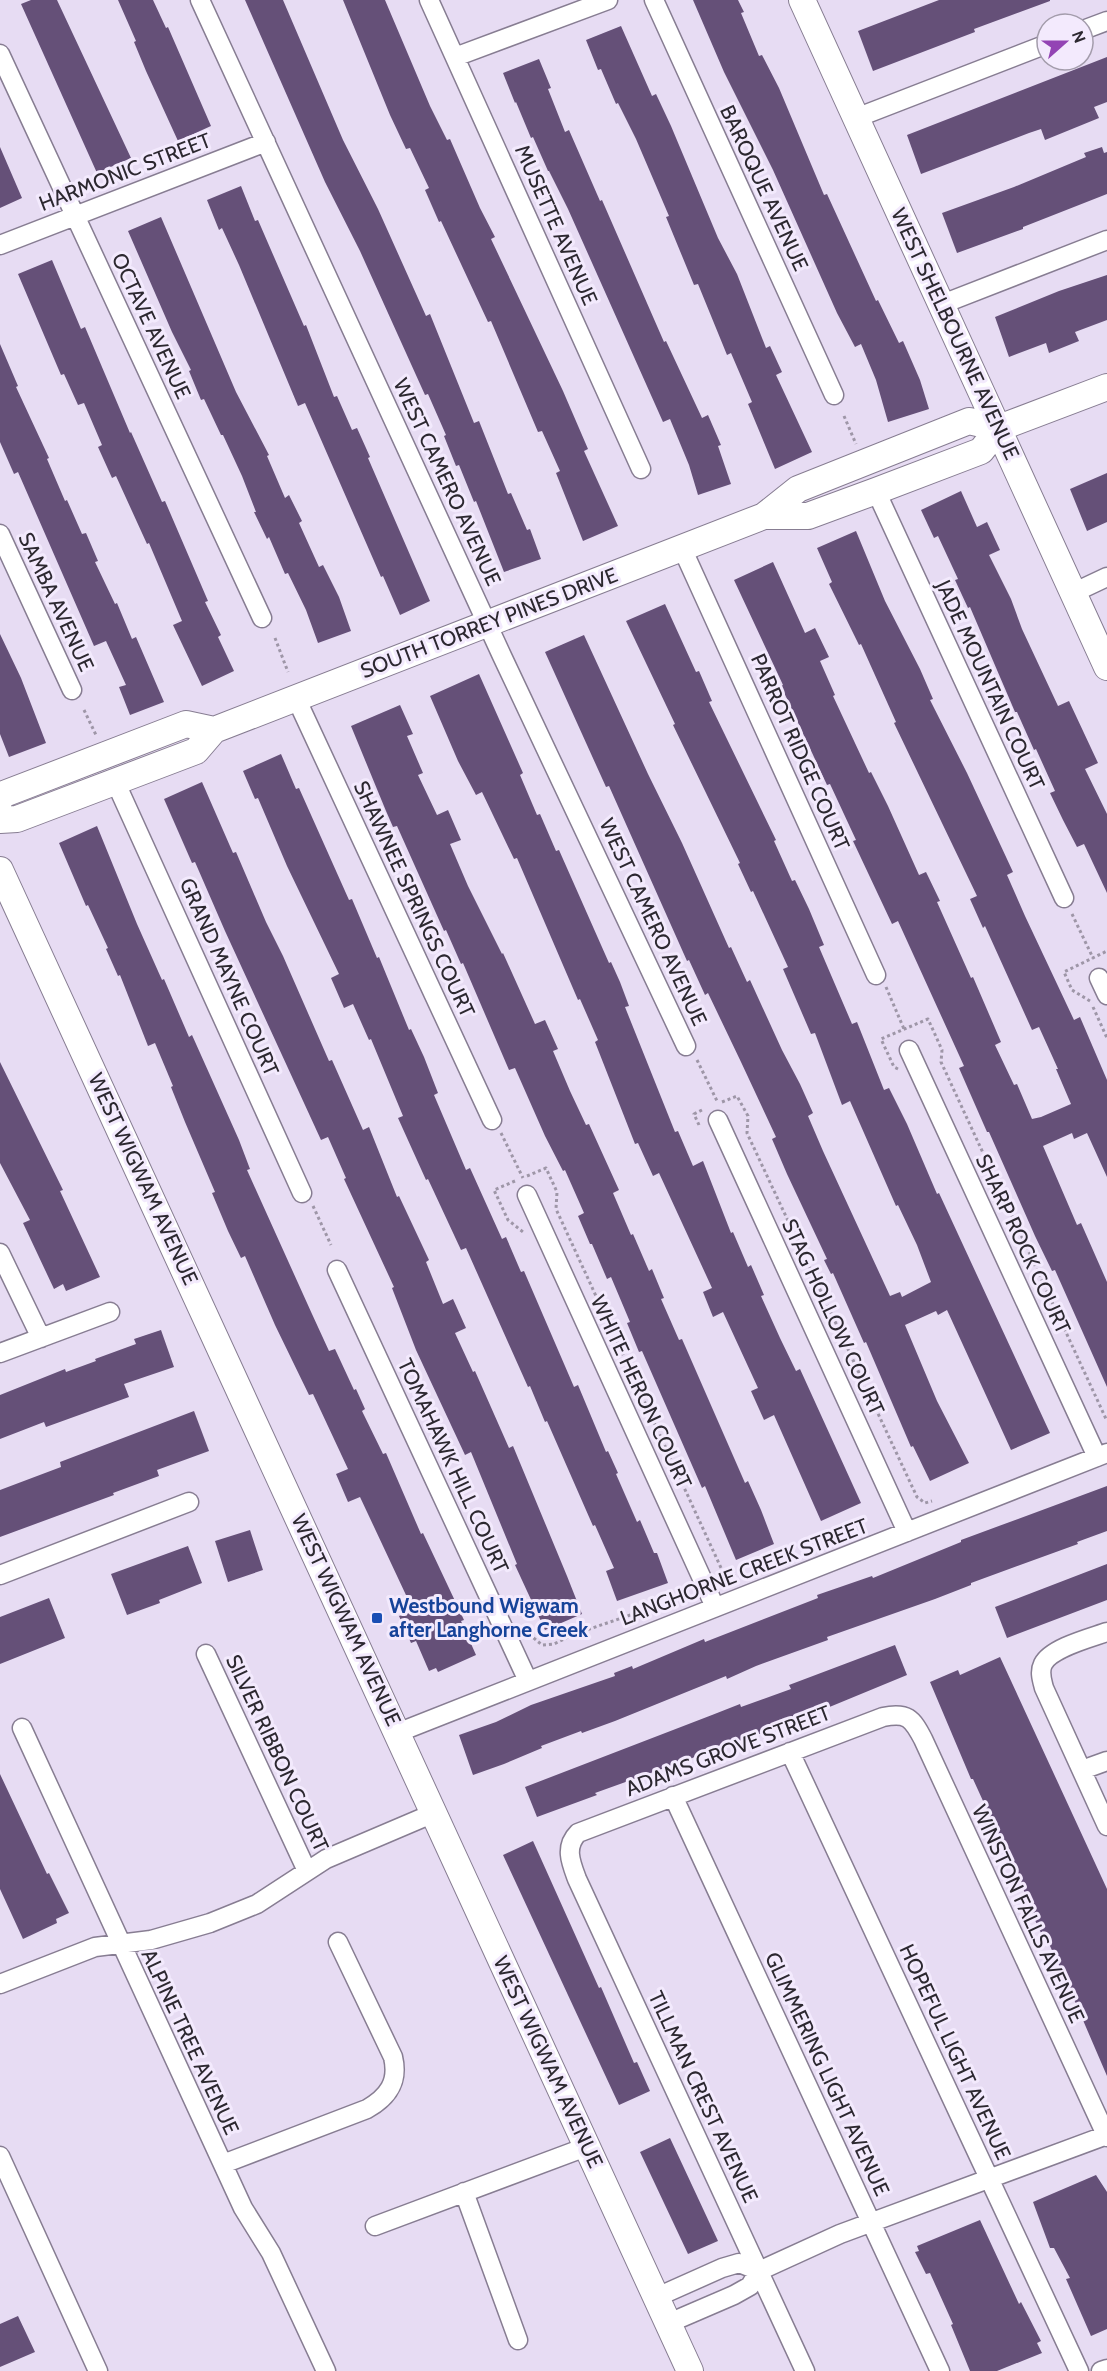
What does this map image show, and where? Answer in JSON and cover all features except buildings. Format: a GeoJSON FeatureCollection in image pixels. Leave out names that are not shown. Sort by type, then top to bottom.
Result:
{"type":"FeatureCollection","features":[{"type":"Feature","properties":{"kind":"street","name":"WEST CAMERO AVENUE"},"geometry":{"type":"LineString","coordinates":[[200,0],[487,623],[692,1052]]}},
{"type":"Feature","properties":{"kind":"street","name":"MUSETTE AVENUE"},"geometry":{"type":"LineString","coordinates":[[429,0],[641,469]]}},
{"type":"Feature","properties":{"kind":"street"},"geometry":{"type":"LineString","coordinates":[[456,57],[608,0]]}},
{"type":"Feature","properties":{"kind":"street","name":"BAROQUE AVENUE"},"geometry":{"type":"LineString","coordinates":[[654,0],[834,395]]}},
{"type":"Feature","properties":{"kind":"street","name":"WEST SHELBOURNE AVENUE"},"geometry":{"type":"LineString","coordinates":[[802,0],[1107,667]]}},
{"type":"Feature","properties":{"kind":"street"},"geometry":{"type":"LineString","coordinates":[[856,118],[1035,49]]}},
{"type":"Feature","properties":{"kind":"street","name":"OCTAVE AVENUE"},"geometry":{"type":"LineString","coordinates":[[0,54],[262,618]]}},
{"type":"Feature","properties":{"kind":"street","name":"HARMONIC STREET"},"geometry":{"type":"LineString","coordinates":[[0,245],[266,142]]}},
{"type":"Feature","properties":{"kind":"street"},"geometry":{"type":"LineString","coordinates":[[940,305],[1107,240]]}},
{"type":"Feature","properties":{"kind":"street"},"geometry":{"type":"LineString","coordinates":[[999,428],[1107,387]]}},
{"type":"Feature","properties":{"kind":"street","name":"SOUTH TORREY PINES DRIVE"},"geometry":{"type":"LineString","coordinates":[[0,820],[16,819],[196,751],[213,730],[764,516],[798,489],[969,421],[999,428],[981,451],[876,491],[808,516],[764,516]]}},
{"type":"Feature","properties":{"kind":"street","name":"JADE MOUNTAIN COURT"},"geometry":{"type":"LineString","coordinates":[[876,491],[1068,906]]}},
{"type":"Feature","properties":{"kind":"street","name":"SAMBA AVENUE"},"geometry":{"type":"LineString","coordinates":[[0,534],[72,690]]}},
{"type":"Feature","properties":{"kind":"street","name":"PARROT RIDGE COURT"},"geometry":{"type":"LineString","coordinates":[[682,548],[881,980]]}},
{"type":"Feature","properties":{"kind":"street"},"geometry":{"type":"LineString","coordinates":[[1073,593],[1107,577]]}},
{"type":"Feature","properties":{"kind":"street","name":"SHAWNEE SPRINGS COURT"},"geometry":{"type":"LineString","coordinates":[[296,698],[496,1126]]}},
{"type":"Feature","properties":{"kind":"street"},"geometry":{"type":"LineString","coordinates":[[0,799],[4,794],[186,724],[213,730]]}},
{"type":"Feature","properties":{"kind":"street","name":"GRAND MAYNE COURT"},"geometry":{"type":"LineString","coordinates":[[115,781],[307,1199]]}},
{"type":"Feature","properties":{"kind":"street","name":"WEST WIGWAM AVENUE"},"geometry":{"type":"LineString","coordinates":[[0,870],[690,2371]]}},
{"type":"Feature","properties":{"kind":"street"},"geometry":{"type":"LineString","coordinates":[[1099,978],[1107,995]]}},
{"type":"Feature","properties":{"kind":"street","name":"SHARP ROCK COURT"},"geometry":{"type":"LineString","coordinates":[[909,1050],[1102,1455]]}},
{"type":"Feature","properties":{"kind":"street","name":"STAG HOLLOW COURT"},"geometry":{"type":"LineString","coordinates":[[719,1112],[907,1532]]}},
{"type":"Feature","properties":{"kind":"street","name":"WHITE HERON COURT"},"geometry":{"type":"LineString","coordinates":[[525,1187],[715,1607]]}},
{"type":"Feature","properties":{"kind":"street"},"geometry":{"type":"LineString","coordinates":[[0,1253],[41,1338]]}},
{"type":"Feature","properties":{"kind":"street","name":"TOMAHAWK HILL COURT"},"geometry":{"type":"LineString","coordinates":[[337,1270],[528,1681]]}},
{"type":"Feature","properties":{"kind":"street"},"geometry":{"type":"LineString","coordinates":[[0,1353],[110,1312]]}},
{"type":"Feature","properties":{"kind":"street","name":"LANGHORNE CREEK STREET"},"geometry":{"type":"LineString","coordinates":[[397,1732],[1102,1455]]}},
{"type":"Feature","properties":{"kind":"street"},"geometry":{"type":"LineString","coordinates":[[0,1575],[189,1502]]}},
{"type":"Feature","properties":{"kind":"street"},"geometry":{"type":"LineString","coordinates":[[1107,1632],[1055,1653],[1042,1666],[1040,1675],[1107,1826]]}},
{"type":"Feature","properties":{"kind":"street","name":"SILVER RIBBON COURT"},"geometry":{"type":"LineString","coordinates":[[206,1654],[307,1871]]}},
{"type":"Feature","properties":{"kind":"street","name":"ADAMS GROVE STREET"},"geometry":{"type":"LineString","coordinates":[[572,1839],[583,1830],[883,1717],[903,1715]]}},
{"type":"Feature","properties":{"kind":"street","name":"WINSTON FALLS AVENUE"},"geometry":{"type":"LineString","coordinates":[[903,1715],[911,1720],[923,1739],[1107,2135]]}},
{"type":"Feature","properties":{"kind":"street","name":"ALPINE TREE AVENUE"},"geometry":{"type":"LineString","coordinates":[[22,1728],[243,2208],[271,2253],[326,2371]]}},
{"type":"Feature","properties":{"kind":"street","name":"HOPEFUL LIGHT AVENUE"},"geometry":{"type":"LineString","coordinates":[[790,1752],[1079,2371]]}},
{"type":"Feature","properties":{"kind":"street"},"geometry":{"type":"LineString","coordinates":[[1082,1770],[1107,1761]]}},
{"type":"Feature","properties":{"kind":"street","name":"GLIMMERING LIGHT AVENUE"},"geometry":{"type":"LineString","coordinates":[[673,1796],[940,2371]]}},
{"type":"Feature","properties":{"kind":"street"},"geometry":{"type":"LineString","coordinates":[[0,1984],[95,1947],[151,1940],[210,1923],[257,1904],[326,1859],[434,1813]]}},
{"type":"Feature","properties":{"kind":"street","name":"TILLMAN CREST AVENUE"},"geometry":{"type":"LineString","coordinates":[[572,1839],[569,1848],[570,1862],[577,1878],[805,2371]]}},
{"type":"Feature","properties":{"kind":"street"},"geometry":{"type":"LineString","coordinates":[[223,2164],[367,2109],[382,2101],[390,2090],[395,2068],[393,2057],[338,1942]]}},
{"type":"Feature","properties":{"kind":"street"},"geometry":{"type":"LineString","coordinates":[[669,2323],[750,2286],[759,2271],[871,2222],[1107,2135]]}},
{"type":"Feature","properties":{"kind":"street"},"geometry":{"type":"LineString","coordinates":[[375,2226],[586,2147]]}},
{"type":"Feature","properties":{"kind":"street"},"geometry":{"type":"LineString","coordinates":[[0,2156],[98,2371]]}},
{"type":"Feature","properties":{"kind":"street"},"geometry":{"type":"LineString","coordinates":[[464,2192],[518,2340]]}},
{"type":"Feature","properties":{"kind":"street"},"geometry":{"type":"LineString","coordinates":[[657,2297],[722,2268],[739,2263],[759,2271]]}},
{"type":"Feature","properties":{"kind":"street"},"geometry":{"type":"LineString","coordinates":[[1101,2371],[1107,2369]]}},
{"type":"Feature","properties":{"kind":"path"},"geometry":{"type":"LineString","coordinates":[[844,416],[859,449]]}},
{"type":"Feature","properties":{"kind":"path"},"geometry":{"type":"LineString","coordinates":[[275,638],[288,672]]}},
{"type":"Feature","properties":{"kind":"path"},"geometry":{"type":"LineString","coordinates":[[84,710],[100,743]]}},
{"type":"Feature","properties":{"kind":"path"},"geometry":{"type":"LineString","coordinates":[[1068,906],[1093,958]]}},
{"type":"Feature","properties":{"kind":"path"},"geometry":{"type":"LineString","coordinates":[[881,980],[904,1029]]}},
{"type":"Feature","properties":{"kind":"path"},"geometry":{"type":"LineString","coordinates":[[692,1052],[719,1112]]}},
{"type":"Feature","properties":{"kind":"path"},"geometry":{"type":"LineString","coordinates":[[496,1126],[525,1187]]}},
{"type":"Feature","properties":{"kind":"path"},"geometry":{"type":"LineString","coordinates":[[307,1199],[330,1245]]}},
{"type":"Feature","properties":{"kind":"place","name":"Westbound Wigwam after Langhorne Creek"},"geometry":{"type":"Point","coordinates":[377,1618]}}]}
